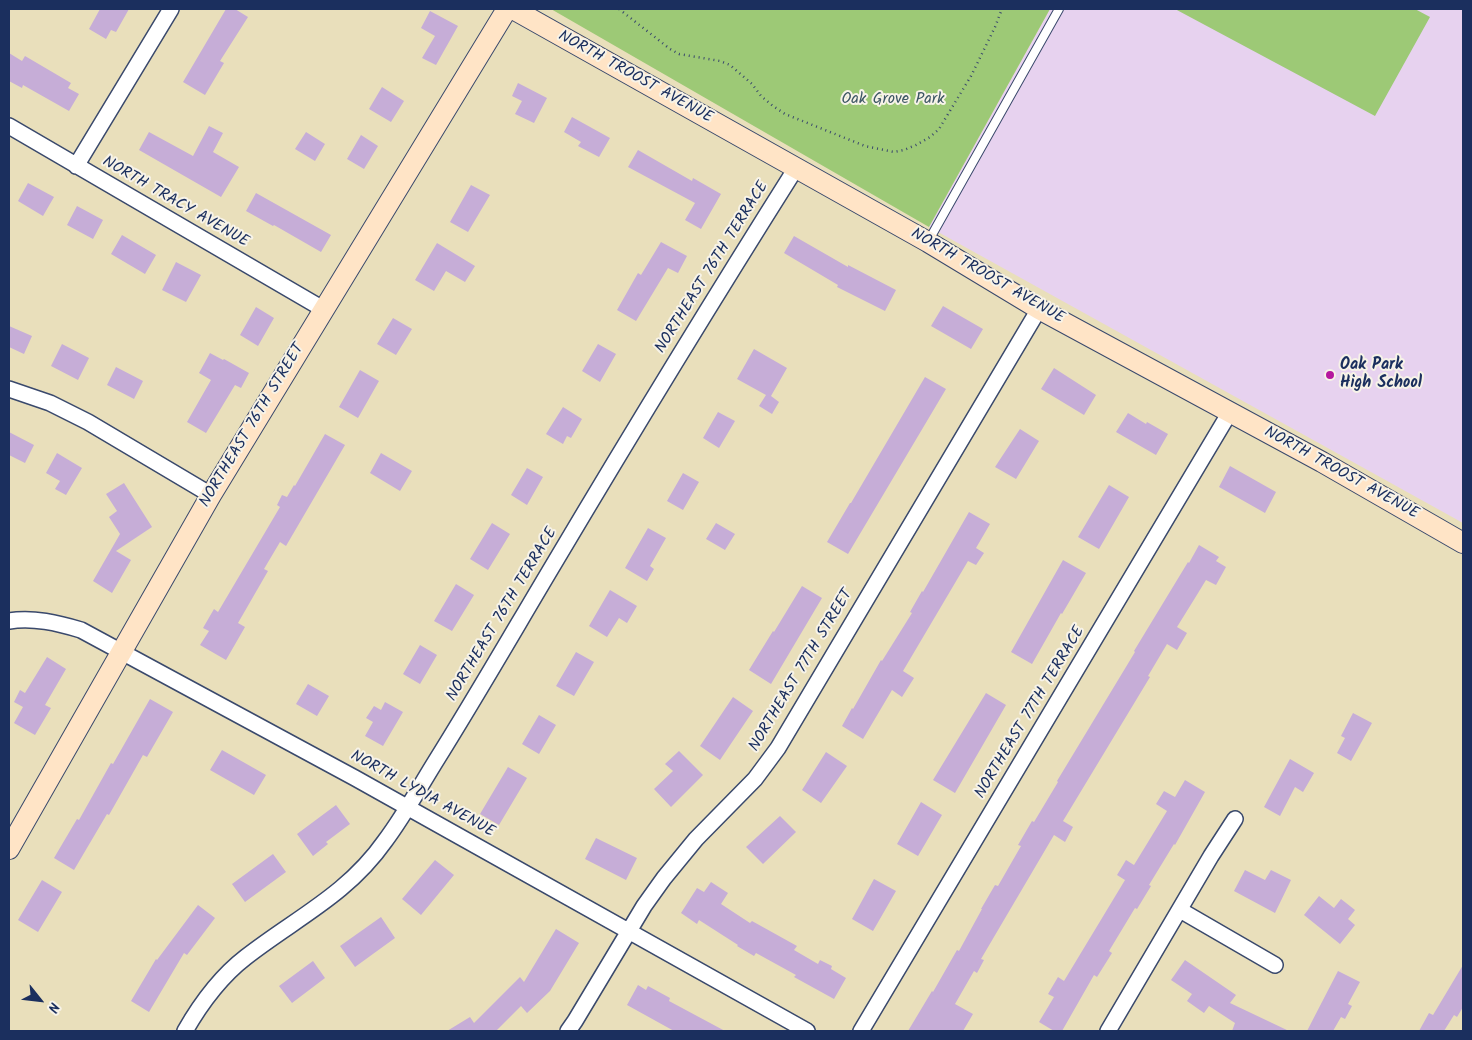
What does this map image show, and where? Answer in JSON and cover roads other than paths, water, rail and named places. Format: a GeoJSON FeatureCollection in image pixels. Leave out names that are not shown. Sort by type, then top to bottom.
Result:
{"type":"FeatureCollection","features":[{"type":"Feature","properties":{"kind":"street"},"geometry":{"type":"LineString","coordinates":[[76,166],[171,9]]}},
{"type":"Feature","properties":{"kind":"street","name":"NORTHEAST 76TH STREET"},"geometry":{"type":"LineString","coordinates":[[9,849],[211,495],[507,9]]}},
{"type":"Feature","properties":{"kind":"street","name":"NORTH TROOST AVENUE"},"geometry":{"type":"LineString","coordinates":[[513,9],[928,242],[1039,309],[1322,462],[1463,543]]}},
{"type":"Feature","properties":{"kind":"street","name":"NORTH TRACY AVENUE"},"geometry":{"type":"LineString","coordinates":[[9,126],[323,310]]}},
{"type":"Feature","properties":{"kind":"street","name":"NORTHEAST 76TH TERRACE"},"geometry":{"type":"LineString","coordinates":[[185,1031],[198,1009],[220,982],[245,958],[336,894],[372,860],[387,840],[515,630],[634,428],[796,168]]}},
{"type":"Feature","properties":{"kind":"street","name":"NORTHEAST 77TH STREET"},"geometry":{"type":"LineString","coordinates":[[568,1031],[576,1021],[644,906],[669,871],[696,839],[755,779],[778,748],[1039,309]]}},
{"type":"Feature","properties":{"kind":"street"},"geometry":{"type":"LineString","coordinates":[[9,389],[50,403],[88,422],[211,495]]}},
{"type":"Feature","properties":{"kind":"street","name":"NORTHEAST 77TH TERRACE"},"geometry":{"type":"LineString","coordinates":[[861,1031],[1230,412]]}},
{"type":"Feature","properties":{"kind":"street","name":"NORTH LYDIA AVENUE"},"geometry":{"type":"LineString","coordinates":[[9,621],[36,620],[81,630],[407,807],[807,1031]]}},
{"type":"Feature","properties":{"kind":"street"},"geometry":{"type":"LineString","coordinates":[[1108,1031],[1235,819]]}},
{"type":"Feature","properties":{"kind":"street"},"geometry":{"type":"LineString","coordinates":[[1180,910],[1276,965]]}},
{"type":"Feature","properties":{"kind":"lane"},"geometry":{"type":"LineString","coordinates":[[928,242],[1058,9]]}},
{"type":"Feature","properties":{"kind":"place","name":"Oak Park High School"},"geometry":{"type":"Point","coordinates":[1330,375]}},
{"type":"Feature","properties":{"kind":"park label","name":"Oak Grove Park"},"geometry":{"type":"Point","coordinates":[893,100]}}]}
